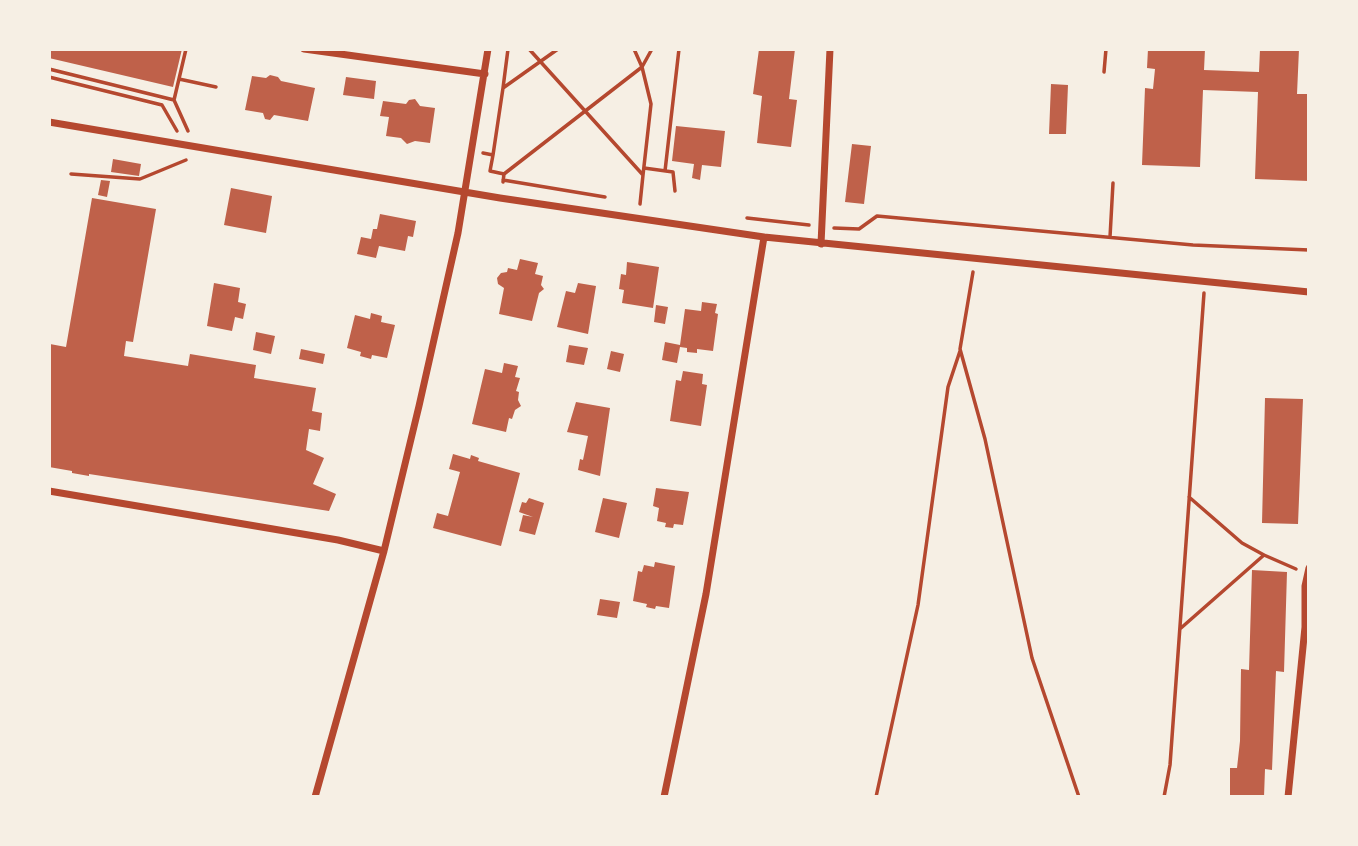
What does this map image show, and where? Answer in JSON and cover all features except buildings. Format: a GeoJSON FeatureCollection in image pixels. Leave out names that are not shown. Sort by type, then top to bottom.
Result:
{"type":"FeatureCollection","features":[{"type":"Feature","properties":{"kind":"street"},"geometry":{"type":"LineString","coordinates":[[304,49],[485,74]]}},
{"type":"Feature","properties":{"kind":"street"},"geometry":{"type":"LineString","coordinates":[[314,797],[384,551],[452,260],[466,192],[488,49]]}},
{"type":"Feature","properties":{"kind":"street"},"geometry":{"type":"LineString","coordinates":[[821,244],[830,49]]}},
{"type":"Feature","properties":{"kind":"street"},"geometry":{"type":"LineString","coordinates":[[49,122],[500,198],[764,237],[1309,292]]}},
{"type":"Feature","properties":{"kind":"street"},"geometry":{"type":"LineString","coordinates":[[664,797],[706,594],[764,237]]}},
{"type":"Feature","properties":{"kind":"street"},"geometry":{"type":"LineString","coordinates":[[49,491],[338,540],[384,551]]}},
{"type":"Feature","properties":{"kind":"street"},"geometry":{"type":"LineString","coordinates":[[1288,797],[1307,627],[1305,586],[1308,571]]}},
{"type":"Feature","properties":{"kind":"path"},"geometry":{"type":"LineString","coordinates":[[186,49],[174,100],[190,145]]}},
{"type":"Feature","properties":{"kind":"path"},"geometry":{"type":"LineString","coordinates":[[505,174],[490,171],[508,49]]}},
{"type":"Feature","properties":{"kind":"path"},"geometry":{"type":"LineString","coordinates":[[529,49],[643,175]]}},
{"type":"Feature","properties":{"kind":"path"},"geometry":{"type":"LineString","coordinates":[[503,88],[558,49]]}},
{"type":"Feature","properties":{"kind":"path"},"geometry":{"type":"LineString","coordinates":[[627,202],[641,205],[651,104],[634,49]]}},
{"type":"Feature","properties":{"kind":"path"},"geometry":{"type":"LineString","coordinates":[[500,198],[505,174],[642,68],[652,49]]}},
{"type":"Feature","properties":{"kind":"path"},"geometry":{"type":"LineString","coordinates":[[665,171],[679,49]]}},
{"type":"Feature","properties":{"kind":"path"},"geometry":{"type":"LineString","coordinates":[[1104,72],[1106,49]]}},
{"type":"Feature","properties":{"kind":"path"},"geometry":{"type":"LineString","coordinates":[[49,69],[174,100]]}},
{"type":"Feature","properties":{"kind":"path"},"geometry":{"type":"LineString","coordinates":[[49,77],[162,105],[190,145]]}},
{"type":"Feature","properties":{"kind":"path"},"geometry":{"type":"LineString","coordinates":[[179,79],[216,87]]}},
{"type":"Feature","properties":{"kind":"path"},"geometry":{"type":"LineString","coordinates":[[71,174],[140,179],[185,161],[206,148]]}},
{"type":"Feature","properties":{"kind":"path"},"geometry":{"type":"LineString","coordinates":[[472,151],[493,155]]}},
{"type":"Feature","properties":{"kind":"path"},"geometry":{"type":"LineString","coordinates":[[644,168],[673,172],[675,191]]}},
{"type":"Feature","properties":{"kind":"path"},"geometry":{"type":"LineString","coordinates":[[503,180],[614,199]]}},
{"type":"Feature","properties":{"kind":"path"},"geometry":{"type":"LineString","coordinates":[[1110,238],[1112,183]]}},
{"type":"Feature","properties":{"kind":"path"},"geometry":{"type":"LineString","coordinates":[[822,227],[859,229],[877,216],[1193,245],[1309,250]]}},
{"type":"Feature","properties":{"kind":"path"},"geometry":{"type":"LineString","coordinates":[[876,797],[918,605],[948,387],[960,349],[975,260]]}},
{"type":"Feature","properties":{"kind":"path"},"geometry":{"type":"LineString","coordinates":[[1164,797],[1170,765],[1205,282]]}},
{"type":"Feature","properties":{"kind":"path"},"geometry":{"type":"LineString","coordinates":[[960,349],[985,439],[1032,658],[1080,797]]}},
{"type":"Feature","properties":{"kind":"path"},"geometry":{"type":"LineString","coordinates":[[1189,497],[1242,542],[1264,555],[1308,571]]}},
{"type":"Feature","properties":{"kind":"path"},"geometry":{"type":"LineString","coordinates":[[1180,629],[1264,555]]}}]}
